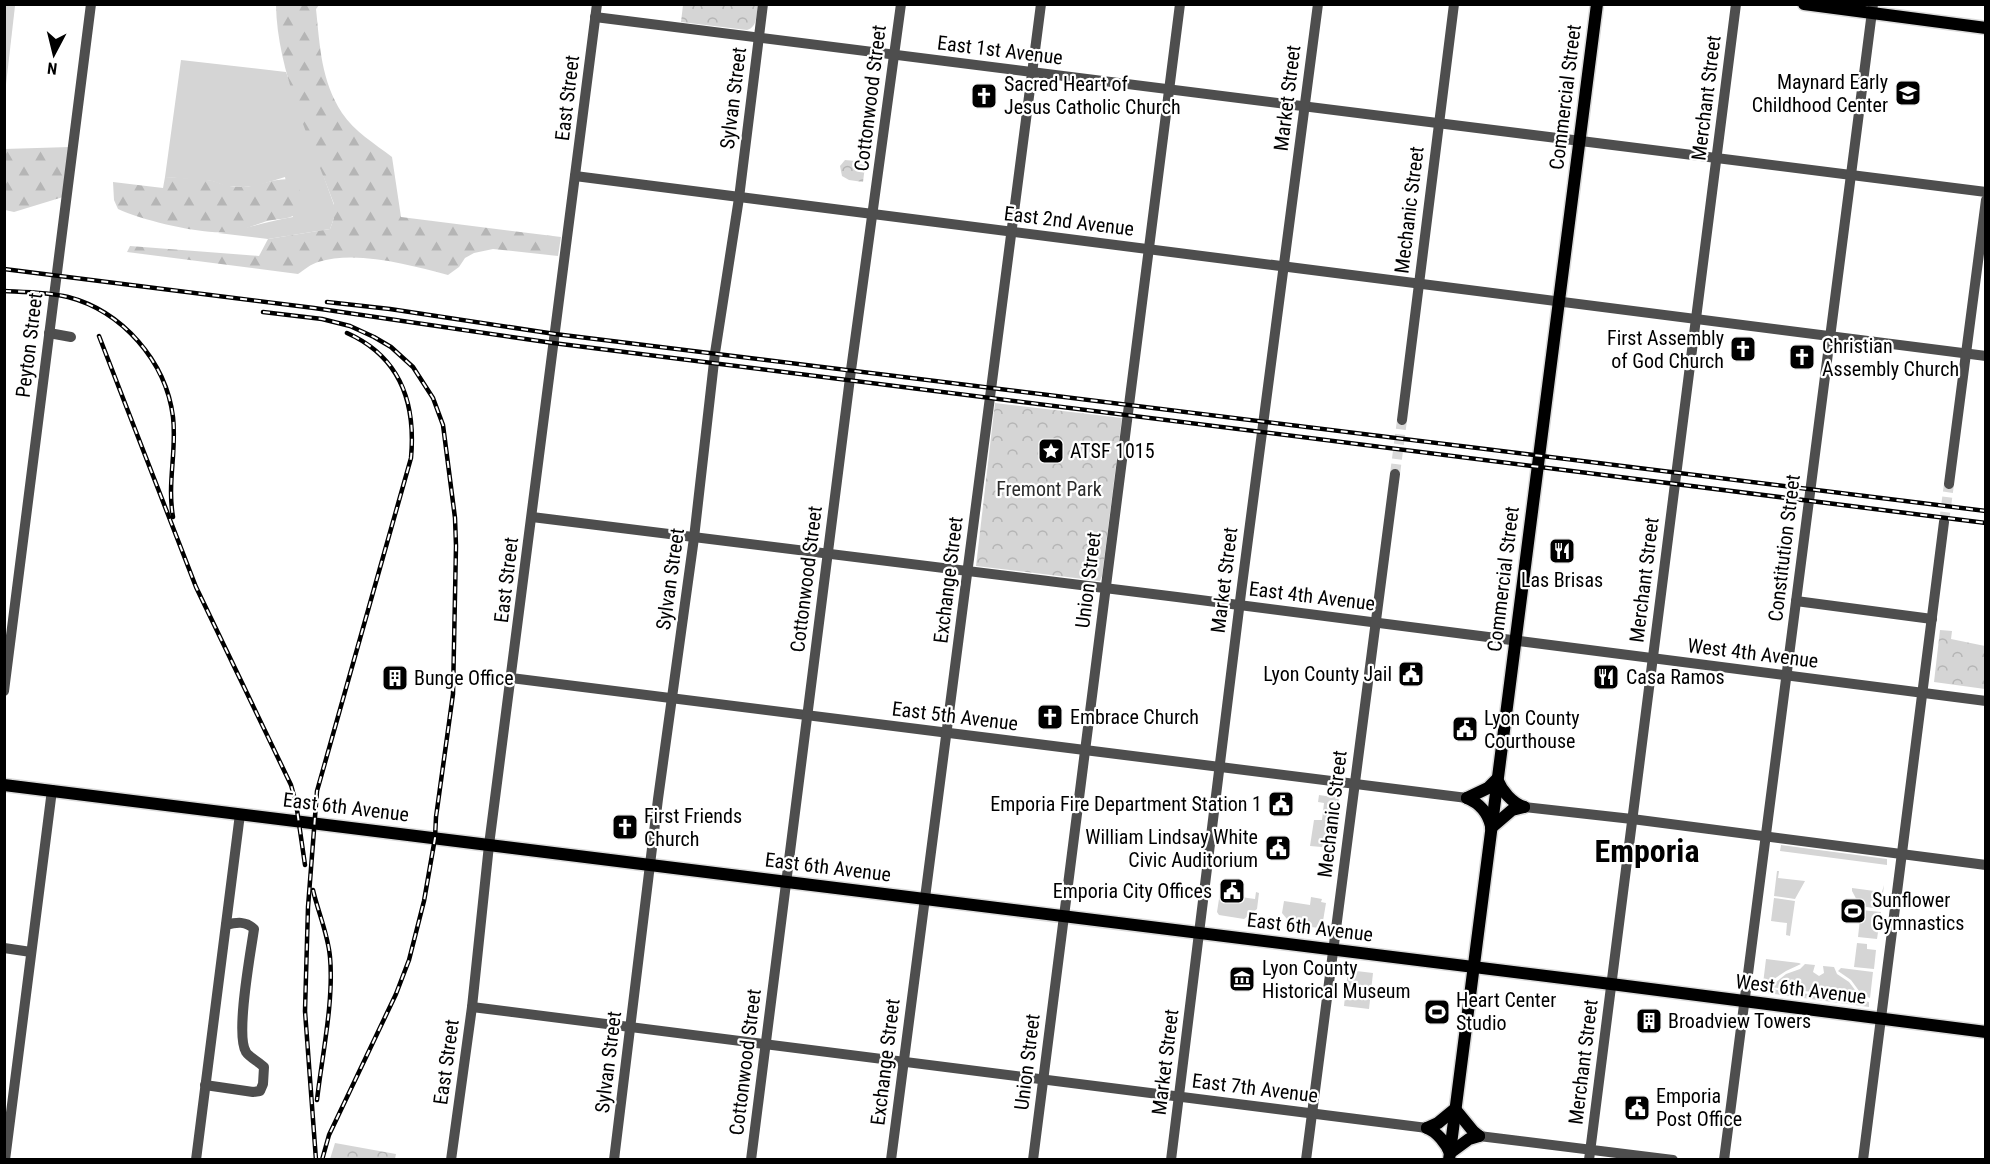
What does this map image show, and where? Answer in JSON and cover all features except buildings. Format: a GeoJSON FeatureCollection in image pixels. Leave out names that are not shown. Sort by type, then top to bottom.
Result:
{"type":"FeatureCollection","features":[{"type":"Feature","properties":{"kind":"main road","name":"Commercial Street"},"geometry":{"type":"LineString","coordinates":[[1449,1156],[1597,4]]}},
{"type":"Feature","properties":{"kind":"main road"},"geometry":{"type":"LineString","coordinates":[[1804,4],[1872,9],[1986,28]]}},
{"type":"Feature","properties":{"kind":"main road"},"geometry":{"type":"LineString","coordinates":[[1467,798],[1488,788],[1497,779],[1513,801],[1524,807]]}},
{"type":"Feature","properties":{"kind":"main road","name":"East 6th Avenue"},"geometry":{"type":"LineString","coordinates":[[4,785],[1611,984]]}},
{"type":"Feature","properties":{"kind":"main road"},"geometry":{"type":"LineString","coordinates":[[1467,798],[1487,814],[1491,828],[1512,810],[1524,807]]}},
{"type":"Feature","properties":{"kind":"main road","name":"West 6th Avenue"},"geometry":{"type":"LineString","coordinates":[[1611,984],[1986,1032]]}},
{"type":"Feature","properties":{"kind":"main road"},"geometry":{"type":"LineString","coordinates":[[1427,1128],[1438,1123],[1455,1109],[1470,1129],[1479,1136]]}},
{"type":"Feature","properties":{"kind":"main road"},"geometry":{"type":"LineString","coordinates":[[1427,1128],[1433,1130],[1446,1145],[1449,1156],[1469,1139],[1479,1136]]}},
{"type":"Feature","properties":{"kind":"street","name":"Peyton Street"},"geometry":{"type":"LineString","coordinates":[[4,691],[91,4]]}},
{"type":"Feature","properties":{"kind":"street","name":"East Street"},"geometry":{"type":"LineString","coordinates":[[451,1160],[472,1007],[489,844],[597,4]]}},
{"type":"Feature","properties":{"kind":"street","name":"Sylvan Street"},"geometry":{"type":"LineString","coordinates":[[614,1160],[650,865],[694,538],[715,353],[739,198],[763,4]]}},
{"type":"Feature","properties":{"kind":"street","name":"Cottonwood Street"},"geometry":{"type":"LineString","coordinates":[[751,1160],[901,4]]}},
{"type":"Feature","properties":{"kind":"street","name":"Exchange Street"},"geometry":{"type":"LineString","coordinates":[[891,1160],[1041,4]]}},
{"type":"Feature","properties":{"kind":"street","name":"Union Street"},"geometry":{"type":"LineString","coordinates":[[1033,1160],[1180,4]]}},
{"type":"Feature","properties":{"kind":"street","name":"Market Street"},"geometry":{"type":"LineString","coordinates":[[1171,1160],[1239,605],[1318,4]]}},
{"type":"Feature","properties":{"kind":"street","name":"Mechanic Street"},"geometry":{"type":"LineString","coordinates":[[1402,420],[1454,4]]}},
{"type":"Feature","properties":{"kind":"street","name":"Merchant Street"},"geometry":{"type":"LineString","coordinates":[[1589,1154],[1736,4]]}},
{"type":"Feature","properties":{"kind":"street","name":"Constitution Street"},"geometry":{"type":"LineString","coordinates":[[1724,1160],[1872,9]]}},
{"type":"Feature","properties":{"kind":"street","name":"East 1st Avenue"},"geometry":{"type":"LineString","coordinates":[[595,17],[1986,192]]}},
{"type":"Feature","properties":{"kind":"street","name":"East 2nd Avenue"},"geometry":{"type":"LineString","coordinates":[[575,176],[1986,356]]}},
{"type":"Feature","properties":{"kind":"street"},"geometry":{"type":"LineString","coordinates":[[1949,484],[1986,200]]}},
{"type":"Feature","properties":{"kind":"street"},"geometry":{"type":"LineString","coordinates":[[49,333],[71,337]]}},
{"type":"Feature","properties":{"kind":"street","name":"Mechanic Street"},"geometry":{"type":"LineString","coordinates":[[1306,1160],[1395,474]]}},
{"type":"Feature","properties":{"kind":"street","name":"East 4th Avenue"},"geometry":{"type":"LineString","coordinates":[[532,517],[1515,641]]}},
{"type":"Feature","properties":{"kind":"street"},"geometry":{"type":"LineString","coordinates":[[1863,1160],[1944,522]]}},
{"type":"Feature","properties":{"kind":"street"},"geometry":{"type":"LineString","coordinates":[[1796,601],[1932,619]]}},
{"type":"Feature","properties":{"kind":"street","name":"West 4th Avenue"},"geometry":{"type":"LineString","coordinates":[[1515,641],[1986,701]]}},
{"type":"Feature","properties":{"kind":"street","name":"East 5th Avenue"},"geometry":{"type":"LineString","coordinates":[[511,678],[1467,798]]}},
{"type":"Feature","properties":{"kind":"street"},"geometry":{"type":"LineString","coordinates":[[4,1160],[52,790]]}},
{"type":"Feature","properties":{"kind":"street"},"geometry":{"type":"LineString","coordinates":[[1524,807],[1986,865]]}},
{"type":"Feature","properties":{"kind":"street"},"geometry":{"type":"LineString","coordinates":[[196,1160],[240,814]]}},
{"type":"Feature","properties":{"kind":"street"},"geometry":{"type":"LineString","coordinates":[[205,1086],[253,1092],[260,1090],[263,1084],[264,1067],[246,1053],[242,1012],[254,929],[242,922],[226,925]]}},
{"type":"Feature","properties":{"kind":"street"},"geometry":{"type":"LineString","coordinates":[[4,948],[31,952]]}},
{"type":"Feature","properties":{"kind":"street","name":"East 7th Avenue"},"geometry":{"type":"LineString","coordinates":[[472,1007],[1427,1128]]}},
{"type":"Feature","properties":{"kind":"street"},"geometry":{"type":"LineString","coordinates":[[1479,1136],[1589,1154],[1673,1160]]}},
{"type":"Feature","properties":{"kind":"green space"},"geometry":{"type":"Polygon","coordinates":[[[4,5],[15,6],[5,93],[4,5]]]}},
{"type":"Feature","properties":{"kind":"green space"},"geometry":{"type":"Polygon","coordinates":[[[276,5],[319,5],[316,9],[320,50],[335,101],[352,126],[392,157],[401,217],[561,237],[558,256],[493,249],[474,253],[465,258],[459,267],[448,275],[383,260],[333,259],[318,262],[298,274],[127,252],[130,246],[259,256],[268,239],[330,229],[334,218],[334,204],[289,81],[282,55],[276,5]]]}},
{"type":"Feature","properties":{"kind":"green space"},"geometry":{"type":"Polygon","coordinates":[[[683,5],[758,5],[755,23],[747,30],[681,22],[683,5]]]}},
{"type":"Feature","properties":{"kind":"green space"},"geometry":{"type":"Polygon","coordinates":[[[181,60],[286,72],[334,205],[334,218],[330,229],[268,239],[218,233],[293,217],[285,177],[256,186],[243,187],[226,186],[212,181],[165,177],[181,60]]]}},
{"type":"Feature","properties":{"kind":"green space"},"geometry":{"type":"Polygon","coordinates":[[[70,147],[63,197],[14,212],[5,210],[4,149],[70,147]]]}},
{"type":"Feature","properties":{"kind":"green space"},"geometry":{"type":"Polygon","coordinates":[[[845,160],[856,161],[865,166],[863,182],[849,180],[842,176],[840,166],[845,160]]]}},
{"type":"Feature","properties":{"kind":"green space"},"geometry":{"type":"Polygon","coordinates":[[[165,177],[207,180],[241,187],[283,179],[297,181],[304,206],[293,216],[224,232],[177,227],[118,209],[114,200],[113,182],[163,188],[165,177]]]}},
{"type":"Feature","properties":{"kind":"green space","name":"Fremont Park"},"geometry":{"type":"Polygon","coordinates":[[[995,403],[1122,418],[1100,581],[976,566],[995,403]]]}},
{"type":"Feature","properties":{"kind":"green space"},"geometry":{"type":"Polygon","coordinates":[[[1940,630],[1952,631],[1951,639],[1985,646],[1985,689],[1934,682],[1940,630]]]}},
{"type":"Feature","properties":{"kind":"green space"},"geometry":{"type":"Polygon","coordinates":[[[1319,795],[1339,798],[1333,848],[1310,846],[1314,820],[1322,820],[1324,803],[1318,802],[1319,795]]]}},
{"type":"Feature","properties":{"kind":"green space"},"geometry":{"type":"Polygon","coordinates":[[[1781,845],[1887,859],[1887,865],[1780,851],[1781,845]]]}},
{"type":"Feature","properties":{"kind":"green space"},"geometry":{"type":"Polygon","coordinates":[[[1777,871],[1779,871],[1778,878],[1805,881],[1795,899],[1774,896],[1777,871]]]}},
{"type":"Feature","properties":{"kind":"green space"},"geometry":{"type":"Polygon","coordinates":[[[1884,885],[1881,909],[1860,906],[1852,891],[1852,888],[1882,892],[1884,885]]]}},
{"type":"Feature","properties":{"kind":"green space"},"geometry":{"type":"Polygon","coordinates":[[[1221,886],[1235,888],[1234,896],[1255,899],[1256,892],[1259,893],[1257,909],[1244,919],[1219,915],[1217,912],[1221,886]]]}},
{"type":"Feature","properties":{"kind":"green space"},"geometry":{"type":"Polygon","coordinates":[[[1311,897],[1322,899],[1321,902],[1326,903],[1322,927],[1292,925],[1282,913],[1284,901],[1310,905],[1311,897]]]}},
{"type":"Feature","properties":{"kind":"green space"},"geometry":{"type":"Polygon","coordinates":[[[1774,898],[1795,901],[1790,936],[1786,935],[1787,923],[1771,921],[1774,898]]]}},
{"type":"Feature","properties":{"kind":"green space"},"geometry":{"type":"Polygon","coordinates":[[[1861,910],[1881,912],[1877,939],[1858,937],[1861,910]]]}},
{"type":"Feature","properties":{"kind":"green space"},"geometry":{"type":"Polygon","coordinates":[[[1857,943],[1867,944],[1867,949],[1876,950],[1874,969],[1854,967],[1857,943]]]}},
{"type":"Feature","properties":{"kind":"green space"},"geometry":{"type":"Polygon","coordinates":[[[1766,959],[1801,964],[1765,985],[1763,984],[1766,959]]]}},
{"type":"Feature","properties":{"kind":"green space"},"geometry":{"type":"Polygon","coordinates":[[[1805,964],[1815,965],[1813,972],[1819,976],[1824,973],[1823,966],[1834,967],[1837,974],[1849,982],[1862,999],[1819,993],[1820,988],[1817,983],[1814,985],[1813,992],[1770,987],[1786,974],[1800,969],[1805,964]]]}},
{"type":"Feature","properties":{"kind":"green space"},"geometry":{"type":"Polygon","coordinates":[[[1841,968],[1873,972],[1870,998],[1862,995],[1851,980],[1838,971],[1841,968]]]}},
{"type":"Feature","properties":{"kind":"green space"},"geometry":{"type":"Polygon","coordinates":[[[1348,970],[1373,973],[1369,1009],[1344,1006],[1348,970]]]}},
{"type":"Feature","properties":{"kind":"green space"},"geometry":{"type":"Polygon","coordinates":[[[1763,988],[1869,1002],[1869,1007],[1763,993],[1763,988]]]}},
{"type":"Feature","properties":{"kind":"green space"},"geometry":{"type":"Polygon","coordinates":[[[335,1143],[396,1154],[395,1159],[330,1159],[335,1143]]]}},
{"type":"Feature","properties":{"kind":"tunnel"},"geometry":{"type":"LineString","coordinates":[[1395,474],[1402,420]]}},
{"type":"Feature","properties":{"kind":"tunnel"},"geometry":{"type":"LineString","coordinates":[[1944,522],[1949,484]]}},
{"type":"Feature","properties":{"kind":"railway"},"geometry":{"type":"LineString","coordinates":[[4,269],[314,308],[553,343],[1986,523]]}},
{"type":"Feature","properties":{"kind":"railway"},"geometry":{"type":"LineString","coordinates":[[4,291],[52,294],[88,304],[123,326],[151,358],[169,396],[173,417],[171,492],[173,517]]}},
{"type":"Feature","properties":{"kind":"railway"},"geometry":{"type":"LineString","coordinates":[[327,302],[390,309],[555,334],[1986,511]]}},
{"type":"Feature","properties":{"kind":"railway"},"geometry":{"type":"LineString","coordinates":[[263,312],[322,319],[350,326],[391,347],[413,367],[433,398],[443,425],[455,518],[453,694],[435,838],[424,901],[409,960],[396,994],[329,1135],[322,1160]]}},
{"type":"Feature","properties":{"kind":"railway"},"geometry":{"type":"LineString","coordinates":[[316,1160],[305,1011],[308,907],[317,791],[411,458],[412,438],[407,401],[392,369],[380,355],[347,333]]}},
{"type":"Feature","properties":{"kind":"railway"},"geometry":{"type":"LineString","coordinates":[[99,336],[196,587],[291,785],[296,803],[305,865]]}},
{"type":"Feature","properties":{"kind":"railway"},"geometry":{"type":"LineString","coordinates":[[313,890],[327,940],[331,974],[329,1010],[317,1100]]}},
{"type":"Feature","properties":{"kind":"place","name":"Maynard Early Childhood Center"},"geometry":{"type":"Point","coordinates":[1908,93]}},
{"type":"Feature","properties":{"kind":"place","name":"Sacred Heart of Jesus Catholic Church"},"geometry":{"type":"Point","coordinates":[984,96]}},
{"type":"Feature","properties":{"kind":"place","name":"First Assembly of God Church"},"geometry":{"type":"Point","coordinates":[1743,349]}},
{"type":"Feature","properties":{"kind":"place","name":"Christian Assembly Church"},"geometry":{"type":"Point","coordinates":[1802,357]}},
{"type":"Feature","properties":{"kind":"place","name":"ATSF 1015"},"geometry":{"type":"Point","coordinates":[1051,451]}},
{"type":"Feature","properties":{"kind":"place","name":"Las Brisas"},"geometry":{"type":"Point","coordinates":[1562,551]}},
{"type":"Feature","properties":{"kind":"place","name":"Lyon County Jail"},"geometry":{"type":"Point","coordinates":[1411,674]}},
{"type":"Feature","properties":{"kind":"place","name":"Casa Ramos"},"geometry":{"type":"Point","coordinates":[1606,677]}},
{"type":"Feature","properties":{"kind":"place","name":"Bunge Office"},"geometry":{"type":"Point","coordinates":[395,678]}},
{"type":"Feature","properties":{"kind":"place","name":"Embrace Church"},"geometry":{"type":"Point","coordinates":[1050,717]}},
{"type":"Feature","properties":{"kind":"place","name":"Lyon County Courthouse"},"geometry":{"type":"Point","coordinates":[1465,729]}},
{"type":"Feature","properties":{"kind":"place","name":"Emporia Fire Department Station 1"},"geometry":{"type":"Point","coordinates":[1281,804]}},
{"type":"Feature","properties":{"kind":"place","name":"First Friends Church"},"geometry":{"type":"Point","coordinates":[625,827]}},
{"type":"Feature","properties":{"kind":"place","name":"William Lindsay White Civic Auditorium"},"geometry":{"type":"Point","coordinates":[1278,848]}},
{"type":"Feature","properties":{"kind":"place","name":"Emporia City Offices"},"geometry":{"type":"Point","coordinates":[1232,891]}},
{"type":"Feature","properties":{"kind":"place","name":"Sunflower Gymnastics"},"geometry":{"type":"Point","coordinates":[1853,911]}},
{"type":"Feature","properties":{"kind":"place","name":"Lyon County Historical Museum"},"geometry":{"type":"Point","coordinates":[1242,979]}},
{"type":"Feature","properties":{"kind":"place","name":"Heart Center Studio"},"geometry":{"type":"Point","coordinates":[1437,1012]}},
{"type":"Feature","properties":{"kind":"place","name":"Broadview Towers"},"geometry":{"type":"Point","coordinates":[1649,1021]}},
{"type":"Feature","properties":{"kind":"place","name":"Emporia Post Office"},"geometry":{"type":"Point","coordinates":[1637,1108]}},
{"type":"Feature","properties":{"kind":"district","name":"Emporia"},"geometry":{"type":"Point","coordinates":[1647,851]}}]}
